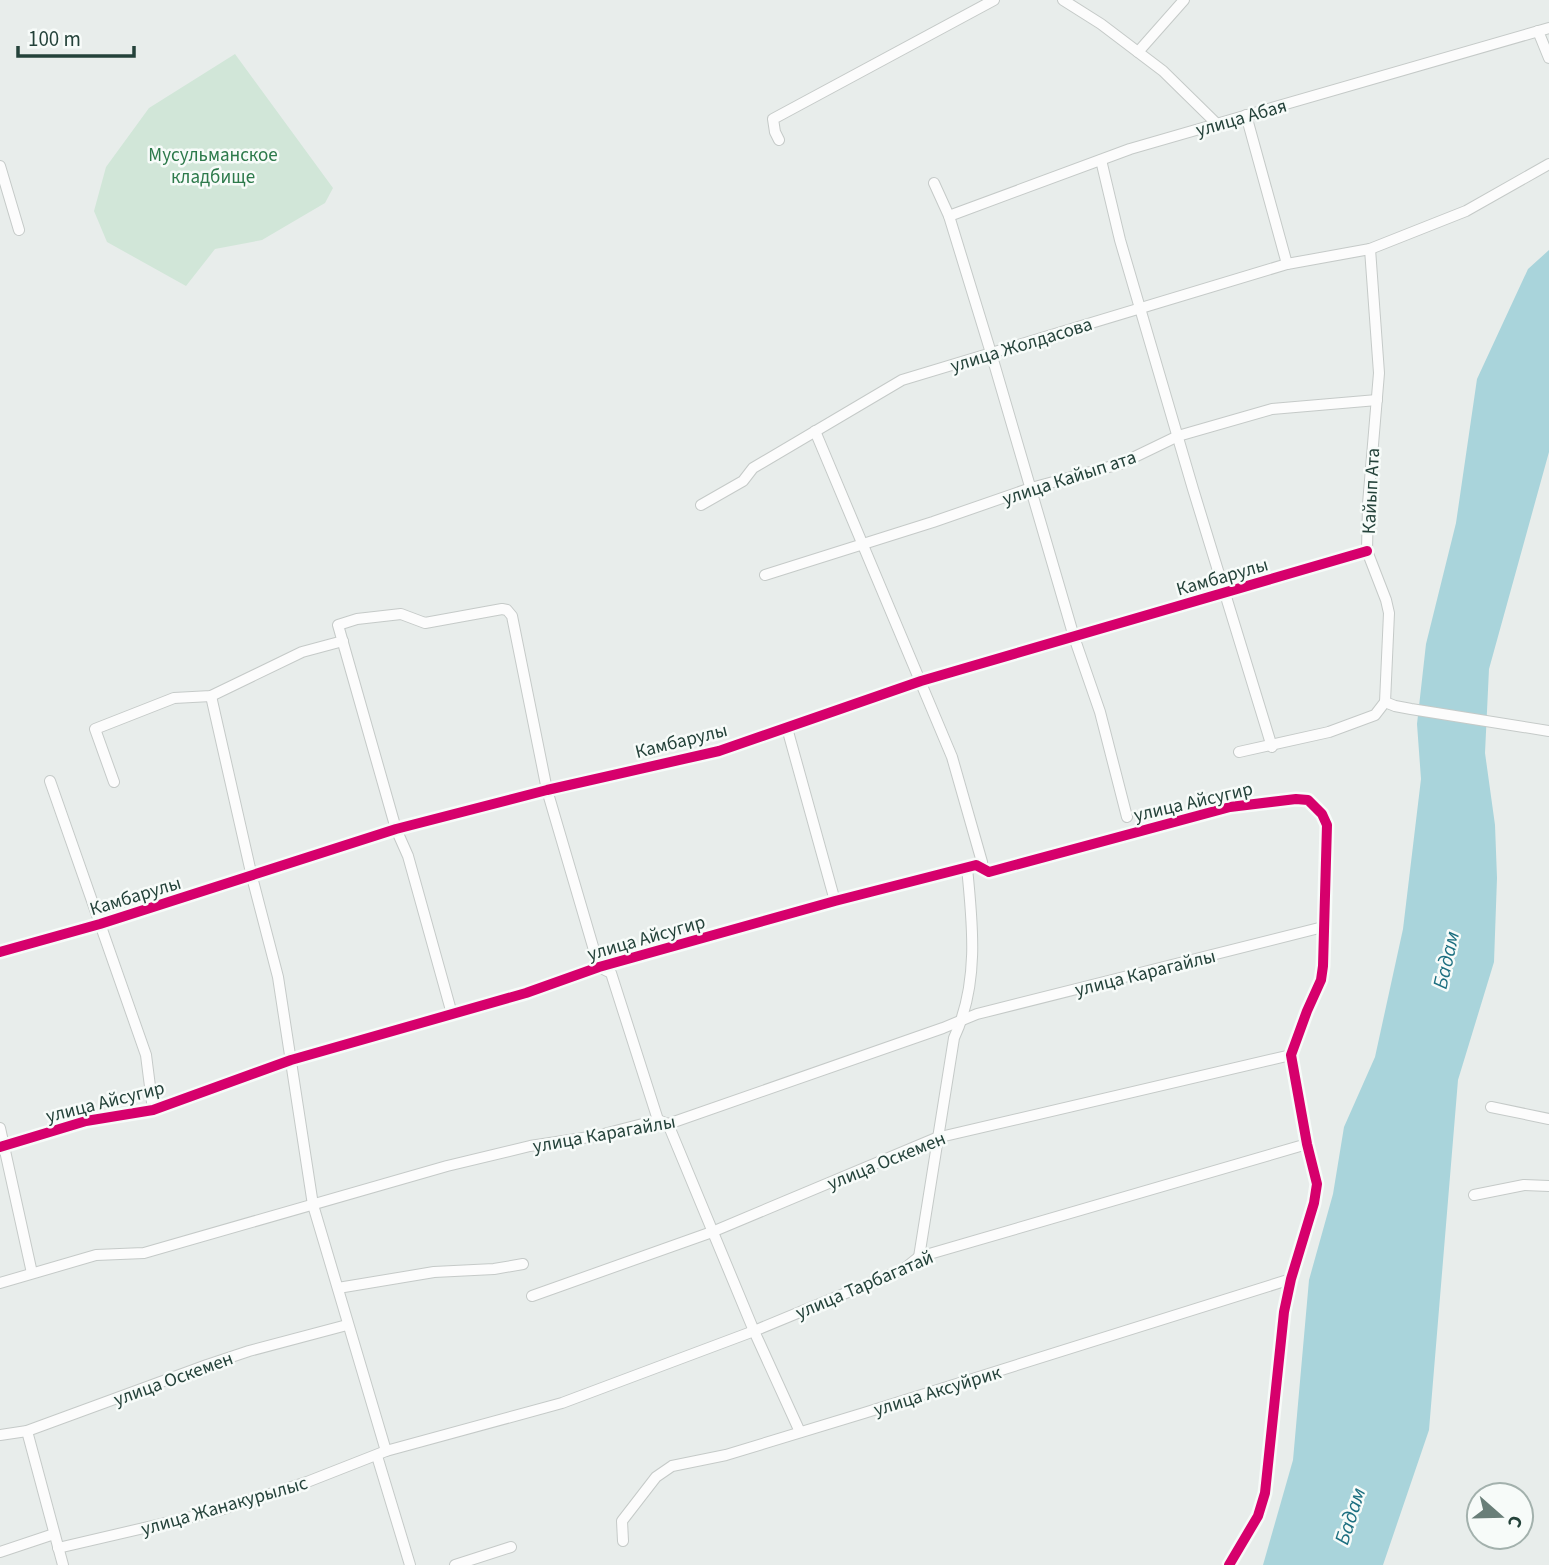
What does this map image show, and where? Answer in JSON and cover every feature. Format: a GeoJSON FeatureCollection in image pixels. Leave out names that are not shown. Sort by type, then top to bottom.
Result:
{"type":"FeatureCollection","features":[{"type":"Feature","properties":{"kind":"street"},"geometry":{"type":"LineString","coordinates":[[779,140],[773,119],[994,0]]}},
{"type":"Feature","properties":{"kind":"street"},"geometry":{"type":"LineString","coordinates":[[1063,0],[1101,24],[1163,71],[1217,124]]}},
{"type":"Feature","properties":{"kind":"street"},"geometry":{"type":"LineString","coordinates":[[1138,52],[1184,0]]}},
{"type":"Feature","properties":{"kind":"street"},"geometry":{"type":"LineString","coordinates":[[1543,29],[1549,58]]}},
{"type":"Feature","properties":{"kind":"street","name":"улица Абая"},"geometry":{"type":"LineString","coordinates":[[948,216],[1101,160],[1543,29]]}},
{"type":"Feature","properties":{"kind":"street"},"geometry":{"type":"LineString","coordinates":[[1246,115],[1287,264]]}},
{"type":"Feature","properties":{"kind":"street"},"geometry":{"type":"LineString","coordinates":[[1101,160],[1120,240],[1272,747]]}},
{"type":"Feature","properties":{"kind":"street","name":"улица Жолдасова"},"geometry":{"type":"LineString","coordinates":[[701,505],[743,481],[753,468],[902,380],[1287,264],[1370,249],[1466,211],[1549,164]]}},
{"type":"Feature","properties":{"kind":"street"},"geometry":{"type":"LineString","coordinates":[[0,166],[19,230]]}},
{"type":"Feature","properties":{"kind":"street"},"geometry":{"type":"LineString","coordinates":[[934,183],[948,216],[991,353],[1074,637],[1100,712],[1127,817]]}},
{"type":"Feature","properties":{"kind":"street","name":"Кайып Ата"},"geometry":{"type":"LineString","coordinates":[[1370,249],[1379,373],[1368,504],[1367,551],[1389,613],[1385,702]]}},
{"type":"Feature","properties":{"kind":"street","name":"улица Кайып ата"},"geometry":{"type":"LineString","coordinates":[[765,575],[1031,488],[1120,464],[1178,436],[1272,409],[1377,400]]}},
{"type":"Feature","properties":{"kind":"street"},"geometry":{"type":"LineString","coordinates":[[815,431],[952,757],[982,862],[972,866],[970,987],[962,1021],[954,1038],[919,1258]]}},
{"type":"Feature","properties":{"kind":"street","name":"Камбарулы"},"geometry":{"type":"LineString","coordinates":[[0,952],[252,877],[396,829],[547,790],[719,751],[921,681],[1367,551]]}},
{"type":"Feature","properties":{"kind":"street"},"geometry":{"type":"LineString","coordinates":[[452,1014],[408,856],[396,829],[338,625],[357,619],[401,614],[425,623],[502,609],[508,610],[512,616],[547,790],[599,967],[611,973],[663,1122],[800,1432]]}},
{"type":"Feature","properties":{"kind":"street"},"geometry":{"type":"LineString","coordinates":[[114,782],[95,729],[174,698],[211,695],[302,652],[343,641]]}},
{"type":"Feature","properties":{"kind":"street"},"geometry":{"type":"LineString","coordinates":[[211,695],[278,978],[313,1205],[338,1288],[410,1565]]}},
{"type":"Feature","properties":{"kind":"street"},"geometry":{"type":"LineString","coordinates":[[1239,752],[1272,747],[1329,732],[1375,715],[1385,702],[1411,709],[1549,731]]}},
{"type":"Feature","properties":{"kind":"street"},"geometry":{"type":"LineString","coordinates":[[787,727],[835,901]]}},
{"type":"Feature","properties":{"kind":"street"},"geometry":{"type":"LineString","coordinates":[[50,781],[145,1055],[153,1110]]}},
{"type":"Feature","properties":{"kind":"street","name":"улица Айсугир"},"geometry":{"type":"LineString","coordinates":[[2,1147],[86,1121],[153,1110],[291,1060],[526,993],[599,967],[835,901],[972,866],[989,872],[1230,807],[1308,800],[1322,814],[1327,825],[1323,927]]}},
{"type":"Feature","properties":{"kind":"street"},"geometry":{"type":"LineString","coordinates":[[1229,1565],[1258,1517],[1265,1493],[1284,1312],[1317,1184],[1307,1144],[1292,1055],[1321,980],[1323,927]]}},
{"type":"Feature","properties":{"kind":"street","name":"улица Карагайлы"},"geometry":{"type":"LineString","coordinates":[[0,1283],[96,1255],[144,1253],[447,1166],[530,1146],[663,1122],[977,1014],[1323,927]]}},
{"type":"Feature","properties":{"kind":"street","name":"улица Оскемен"},"geometry":{"type":"LineString","coordinates":[[533,1296],[712,1232],[936,1138],[1292,1055]]}},
{"type":"Feature","properties":{"kind":"street"},"geometry":{"type":"LineString","coordinates":[[1491,1107],[1549,1119]]}},
{"type":"Feature","properties":{"kind":"street"},"geometry":{"type":"LineString","coordinates":[[0,1128],[2,1147],[32,1273]]}},
{"type":"Feature","properties":{"kind":"street","name":"улица Тарбагатай"},"geometry":{"type":"LineString","coordinates":[[381,1453],[562,1404],[754,1331],[904,1269],[919,1258],[1307,1144]]}},
{"type":"Feature","properties":{"kind":"street"},"geometry":{"type":"LineString","coordinates":[[1474,1195],[1524,1185],[1549,1186]]}},
{"type":"Feature","properties":{"kind":"street"},"geometry":{"type":"LineString","coordinates":[[338,1288],[434,1272],[494,1269],[523,1264]]}},
{"type":"Feature","properties":{"kind":"street","name":"улица Аксуйрик"},"geometry":{"type":"LineString","coordinates":[[623,1541],[622,1521],[656,1477],[671,1466],[726,1455],[1291,1279]]}},
{"type":"Feature","properties":{"kind":"street","name":"улица Оскемен"},"geometry":{"type":"LineString","coordinates":[[0,1435],[27,1431],[228,1358],[347,1325]]}},
{"type":"Feature","properties":{"kind":"street"},"geometry":{"type":"LineString","coordinates":[[27,1431],[63,1565]]}},
{"type":"Feature","properties":{"kind":"street","name":"улица Жанакурылыс"},"geometry":{"type":"LineString","coordinates":[[58,1548],[217,1511],[307,1482],[381,1453]]}},
{"type":"Feature","properties":{"kind":"street"},"geometry":{"type":"LineString","coordinates":[[0,1552],[54,1534]]}},
{"type":"Feature","properties":{"kind":"street"},"geometry":{"type":"LineString","coordinates":[[455,1565],[511,1547]]}},
{"type":"Feature","properties":{"kind":"green space","name":"Мусульманское кладбище"},"geometry":{"type":"Polygon","coordinates":[[[235,54],[333,188],[325,203],[262,240],[215,249],[186,286],[107,242],[94,211],[106,167],[149,108],[235,54]]]}},
{"type":"Feature","properties":{"kind":"water","name":"Бадам"},"geometry":{"type":"Polygon","coordinates":[[[1549,250],[1549,452],[1489,669],[1485,753],[1495,825],[1497,878],[1494,962],[1458,1080],[1429,1430],[1383,1565],[1263,1565],[1293,1460],[1309,1280],[1333,1194],[1344,1127],[1375,1057],[1403,929],[1421,779],[1417,724],[1426,644],[1456,523],[1477,379],[1528,269],[1549,250]]]}},
{"type":"Feature","properties":{"kind":"cycle path"},"geometry":{"type":"LineString","coordinates":[[0,952],[100,924],[396,829],[547,790],[719,751],[921,681],[1367,551]]}},
{"type":"Feature","properties":{"kind":"cycle path"},"geometry":{"type":"LineString","coordinates":[[0,1147],[86,1121],[153,1110],[291,1060],[526,993],[599,967],[835,901],[976,865],[989,872],[1230,807],[1308,800],[1322,814],[1327,825],[1323,966],[1321,980],[1291,1055],[1317,1184],[1284,1312],[1265,1493],[1258,1516],[1229,1565]]}}]}
